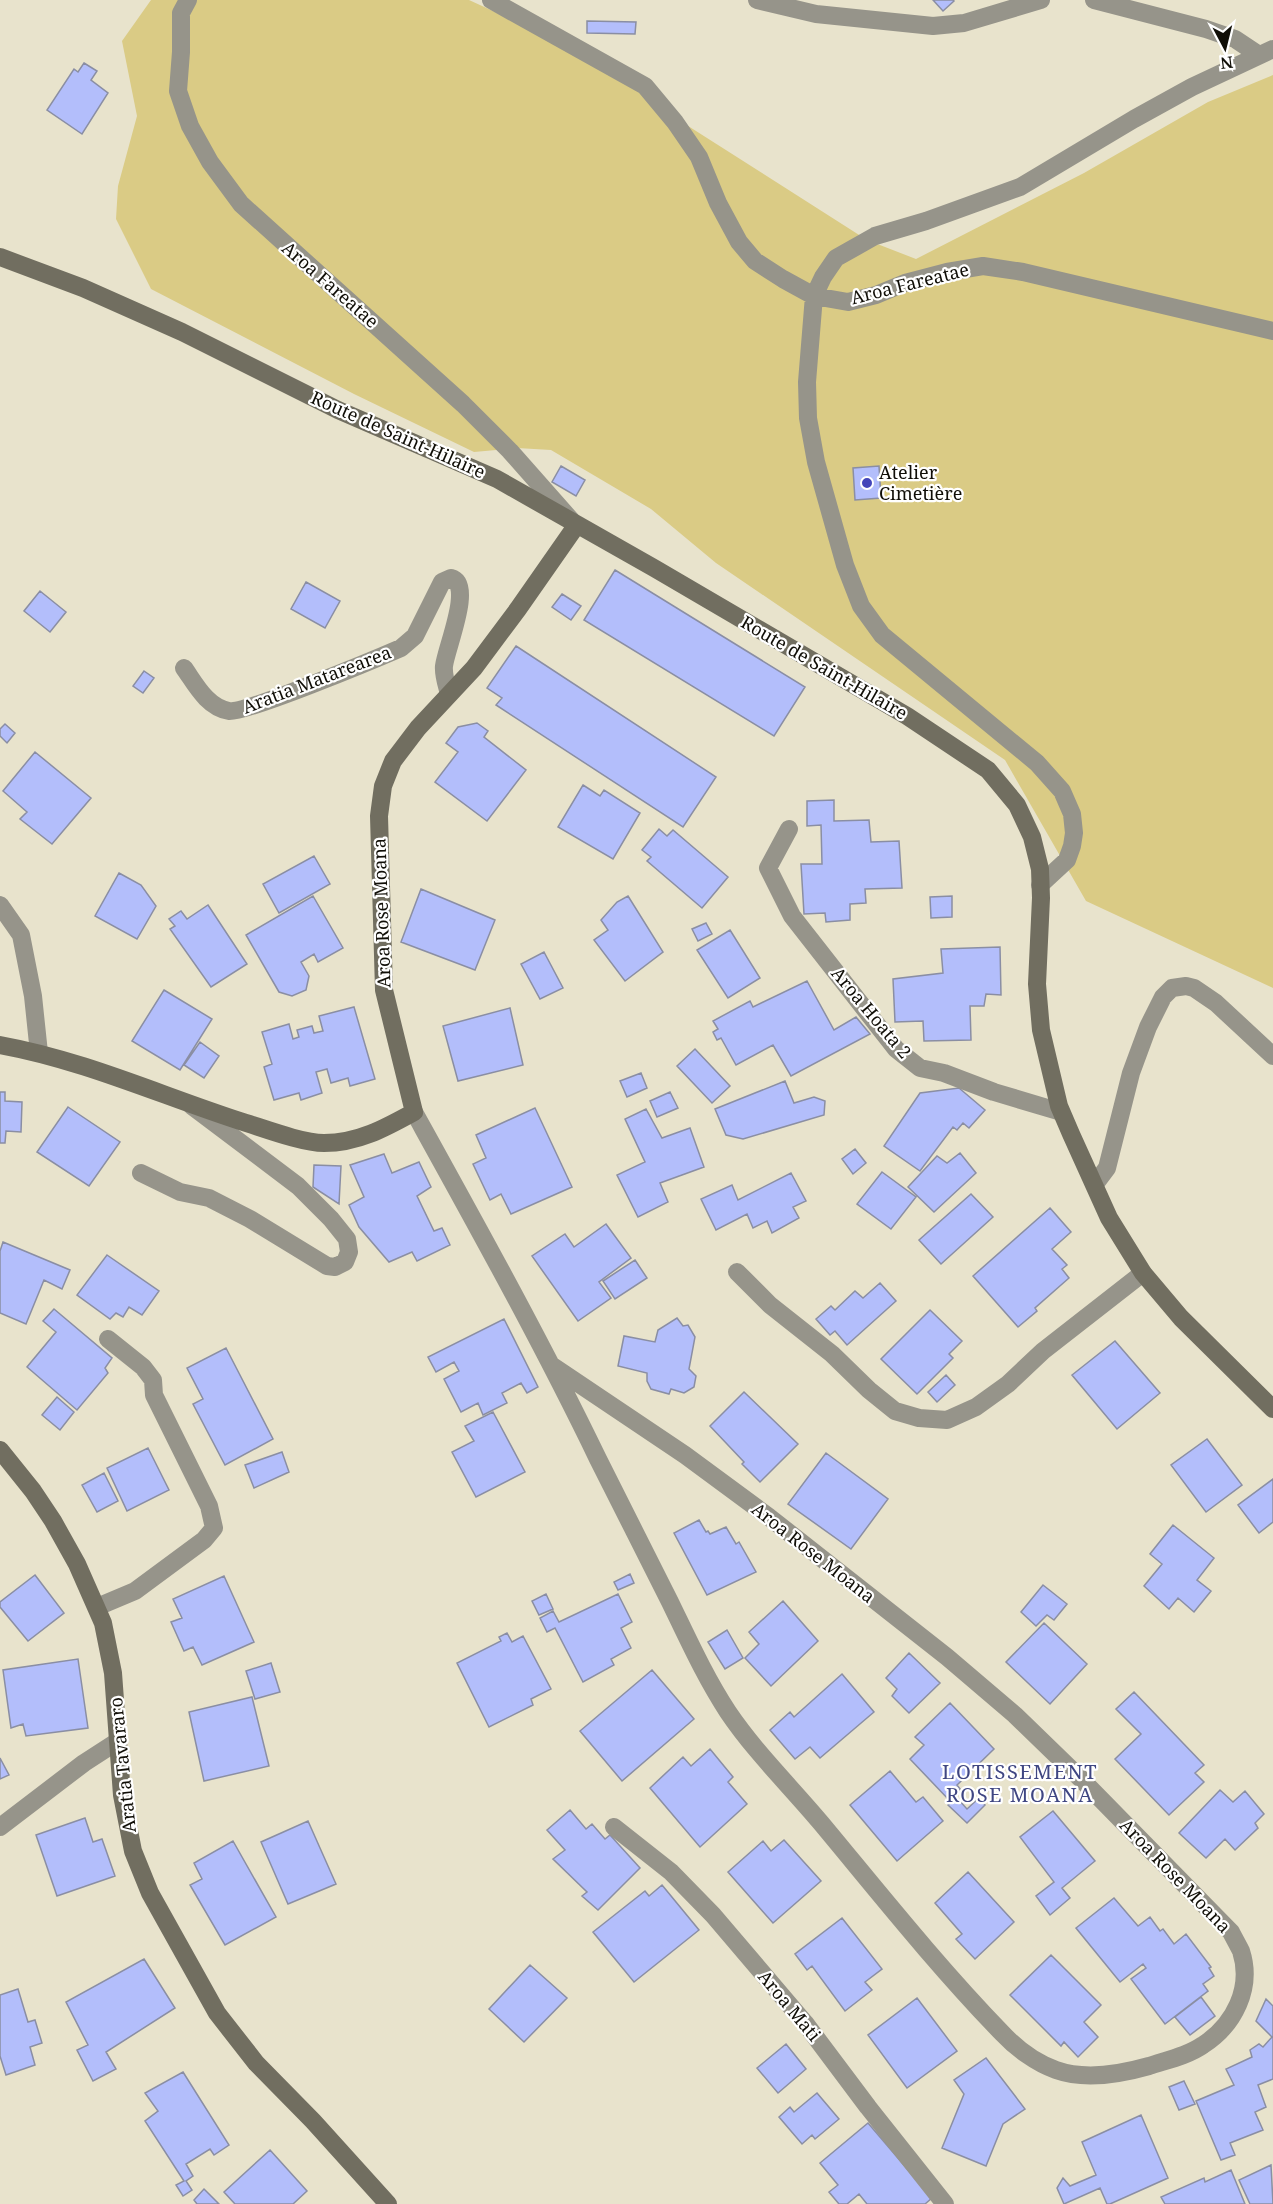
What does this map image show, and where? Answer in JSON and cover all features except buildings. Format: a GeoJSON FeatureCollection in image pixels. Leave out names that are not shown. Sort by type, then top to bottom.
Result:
{"type":"FeatureCollection","features":[{"type":"Feature","properties":{"kind":"main road","name":"Route de Saint-Hilaire"},"geometry":{"type":"LineString","coordinates":[[0,257],[83,288],[182,332],[338,410],[497,479],[907,716],[988,770],[1017,806],[1032,837],[1040,869],[1037,984],[1041,1030],[1061,1112],[1109,1218],[1143,1274],[1181,1318],[1273,1409]]}},
{"type":"Feature","properties":{"kind":"main road","name":"Aroa Rose Moana"},"geometry":{"type":"LineString","coordinates":[[414,1112],[384,990],[379,816],[383,786],[393,761],[418,728],[474,668],[576,526]]}},
{"type":"Feature","properties":{"kind":"main road"},"geometry":{"type":"LineString","coordinates":[[0,1046],[39,1053],[281,1134],[323,1143],[354,1140],[376,1133],[414,1112]]}},
{"type":"Feature","properties":{"kind":"main road","name":"Aratia Tavararo"},"geometry":{"type":"LineString","coordinates":[[0,1450],[33,1491],[52,1521],[77,1564],[97,1607],[113,1673],[122,1795],[133,1851],[150,1893],[218,2013],[256,2063],[313,2121],[388,2204]]}},
{"type":"Feature","properties":{"kind":"street","name":"Aroa Fareatae"},"geometry":{"type":"LineString","coordinates":[[188,0],[181,13],[178,91],[189,126],[210,162],[241,204],[396,342],[425,372],[479,420],[510,451],[576,526]]}},
{"type":"Feature","properties":{"kind":"street","name":"Aroa Fareatae"},"geometry":{"type":"LineString","coordinates":[[491,0],[645,86],[675,122],[699,157],[718,203],[739,242],[755,261],[814,296],[848,302],[947,272],[983,267],[1034,274],[1273,332]]}},
{"type":"Feature","properties":{"kind":"street"},"geometry":{"type":"LineString","coordinates":[[757,0],[816,14],[933,26],[964,23],[1041,0]]}},
{"type":"Feature","properties":{"kind":"street"},"geometry":{"type":"LineString","coordinates":[[1094,0],[1206,29],[1266,52]]}},
{"type":"Feature","properties":{"kind":"street"},"geometry":{"type":"LineString","coordinates":[[1040,885],[1067,861],[1072,846],[1074,833],[1072,814],[1062,791],[1037,763],[882,635],[861,606],[845,565],[816,462],[808,418],[807,382],[814,296],[836,258],[875,236],[926,221],[1020,187],[1143,113],[1266,52]]}},
{"type":"Feature","properties":{"kind":"street","name":"Aratia Matarearea"},"geometry":{"type":"LineString","coordinates":[[184,668],[203,694],[216,707],[232,712],[263,702],[401,648],[415,636],[442,582],[451,578],[458,581],[460,586],[460,604],[444,669],[449,694]]}},
{"type":"Feature","properties":{"kind":"street","name":"Aroa Hoata 2"},"geometry":{"type":"LineString","coordinates":[[789,829],[768,868],[772,881],[792,916],[896,1049],[920,1068],[945,1073],[994,1092],[1061,1112]]}},
{"type":"Feature","properties":{"kind":"street"},"geometry":{"type":"LineString","coordinates":[[0,905],[21,935],[33,996],[39,1053]]}},
{"type":"Feature","properties":{"kind":"street"},"geometry":{"type":"LineString","coordinates":[[1095,1184],[1107,1168],[1131,1073],[1148,1027],[1163,997],[1172,988],[1186,986],[1194,988],[1216,1003],[1273,1056]]}},
{"type":"Feature","properties":{"kind":"street"},"geometry":{"type":"LineString","coordinates":[[141,1173],[180,1192],[209,1198],[250,1219],[327,1266],[335,1267],[345,1262],[349,1252],[347,1239],[331,1219],[298,1186],[188,1103]]}},
{"type":"Feature","properties":{"kind":"street","name":"Aroa Rose Moana"},"geometry":{"type":"LineString","coordinates":[[414,1112],[551,1365],[697,1656],[728,1712],[873,1888],[1005,2036],[1026,2054],[1054,2070],[1076,2074],[1104,2074],[1136,2069],[1201,2047],[1223,2030],[1237,2008],[1243,1988],[1244,1967],[1241,1951],[1231,1932],[1080,1778],[1015,1715],[947,1657],[769,1517],[685,1455],[551,1365]]}},
{"type":"Feature","properties":{"kind":"street"},"geometry":{"type":"LineString","coordinates":[[737,1272],[770,1305],[832,1354],[869,1390],[895,1411],[919,1418],[947,1420],[976,1407],[1008,1384],[1043,1351],[1143,1274]]}},
{"type":"Feature","properties":{"kind":"street"},"geometry":{"type":"LineString","coordinates":[[97,1607],[135,1591],[204,1540],[214,1528],[209,1506],[154,1395],[153,1380],[143,1367],[108,1339]]}},
{"type":"Feature","properties":{"kind":"street"},"geometry":{"type":"LineString","coordinates":[[0,1827],[84,1763],[118,1741]]}},
{"type":"Feature","properties":{"kind":"street","name":"Aroa Mati"},"geometry":{"type":"LineString","coordinates":[[614,1827],[671,1872],[713,1915],[805,2023],[945,2204]]}},
{"type":"Feature","properties":{"kind":"shaded area"},"geometry":{"type":"Polygon","coordinates":[[[151,0],[469,0],[579,50],[685,124],[867,240],[916,259],[1084,173],[1208,102],[1273,75],[1273,988],[1086,901],[1005,760],[716,563],[651,509],[551,450],[517,448],[474,452],[354,394],[151,289],[116,219],[118,186],[137,116],[122,41],[151,0]]]}},
{"type":"Feature","properties":{"kind":"place","name":"Atelier Cimetière"},"geometry":{"type":"Point","coordinates":[867,483]}},
{"type":"Feature","properties":{"kind":"district","name":"LOTISSEMENT ROSE MOANA"},"geometry":{"type":"Point","coordinates":[1020,1784]}}]}
